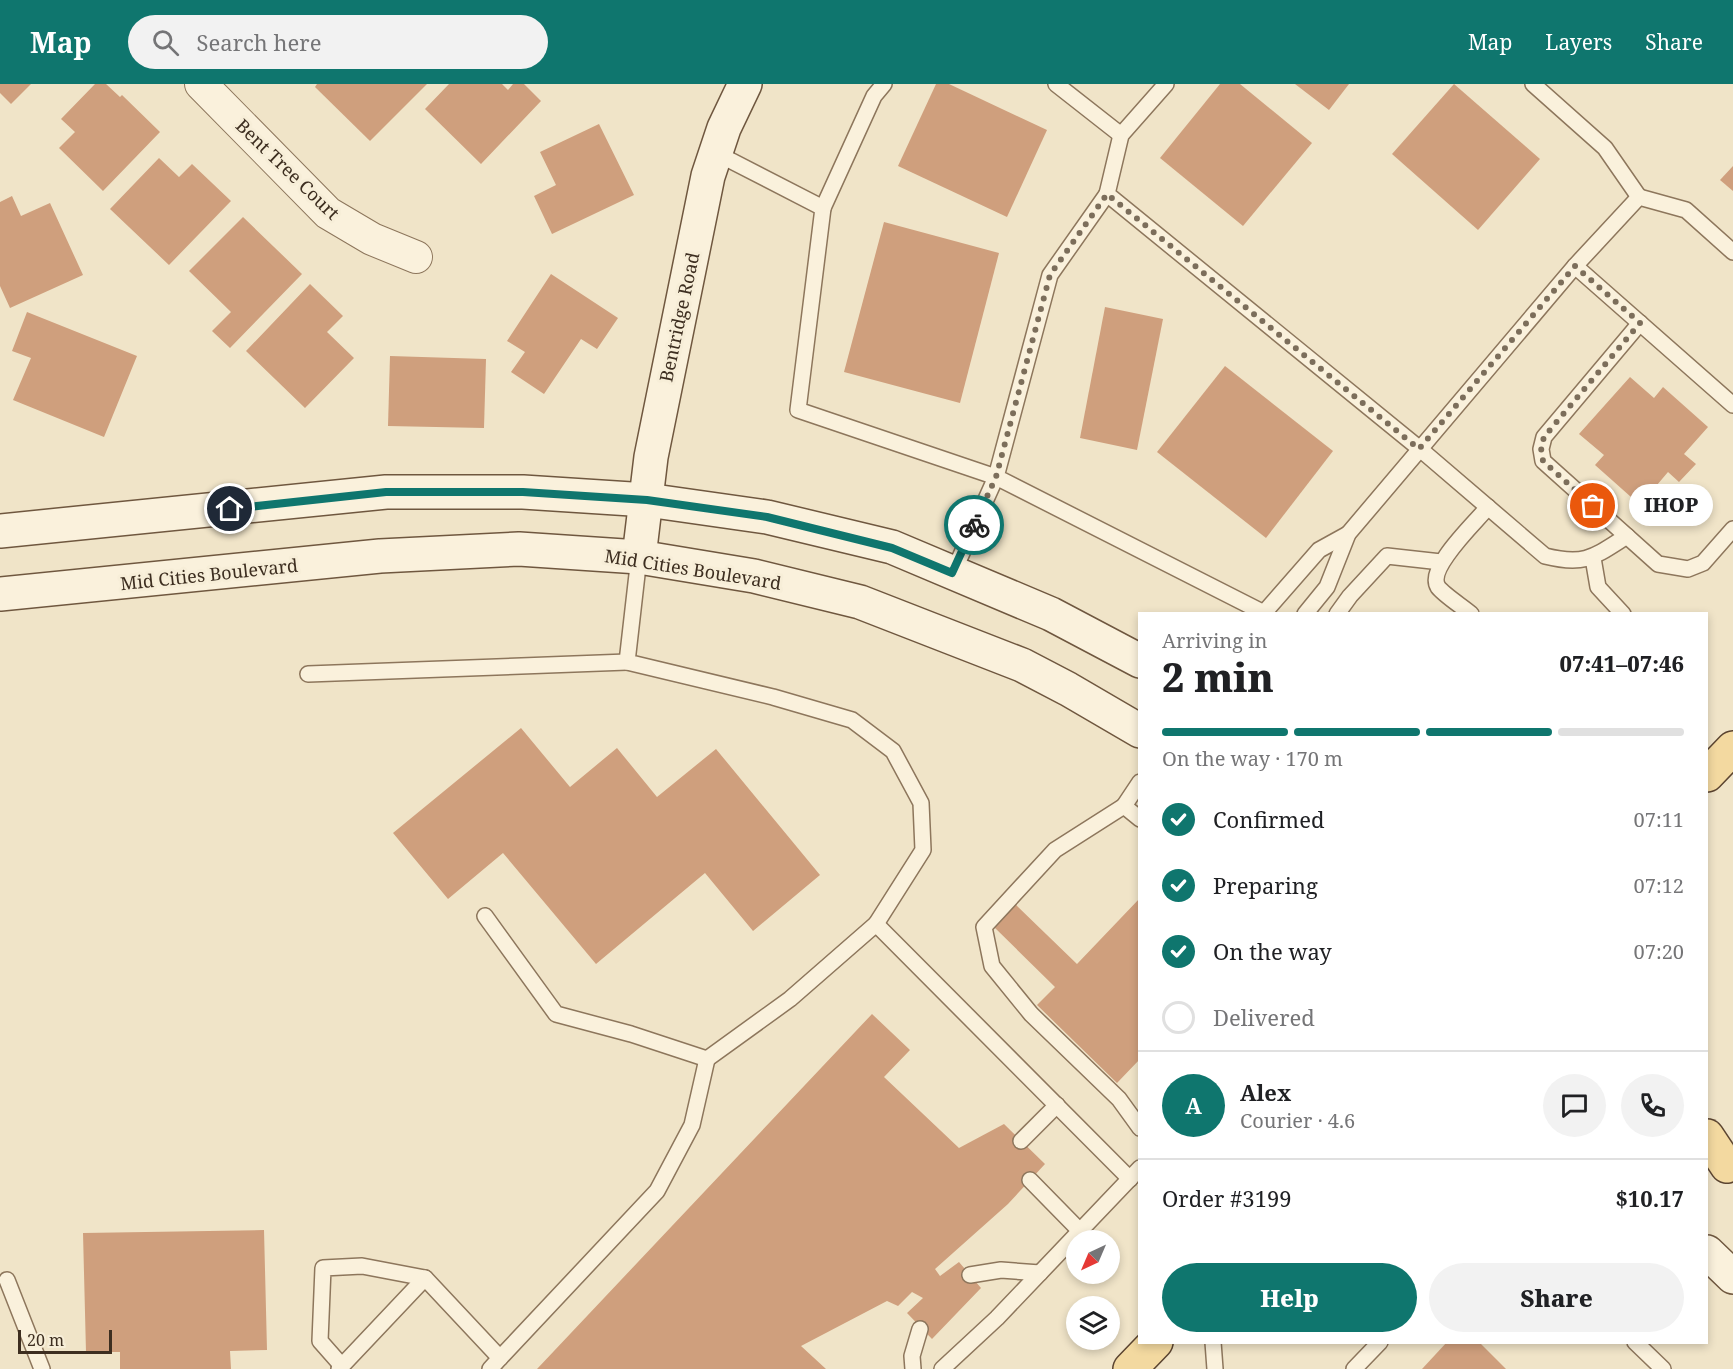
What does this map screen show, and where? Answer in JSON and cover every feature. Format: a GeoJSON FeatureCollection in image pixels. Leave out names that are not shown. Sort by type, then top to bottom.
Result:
{"type":"FeatureCollection","features":[{"type":"Feature","properties":{"kind":"main road","name":"Bentridge Road"},"geometry":{"type":"LineString","coordinates":[[639,557],[651,457],[708,176],[724,128],[745,84]]}},
{"type":"Feature","properties":{"kind":"main road"},"geometry":{"type":"LineString","coordinates":[[0,531],[386,492],[523,492],[647,500],[777,519],[892,548],[1051,614],[1138,660]]}},
{"type":"Feature","properties":{"kind":"main road","name":"Mid Cities Boulevard"},"geometry":{"type":"LineString","coordinates":[[0,594],[380,556],[519,549],[639,557],[754,576],[860,602],[1011,660],[1068,689],[1138,730]]}},
{"type":"Feature","properties":{"kind":"main road"},"geometry":{"type":"LineString","coordinates":[[1068,689],[1130,715],[1138,716]]}},
{"type":"Feature","properties":{"kind":"main road"},"geometry":{"type":"LineString","coordinates":[[1708,746],[1724,735],[1733,736]]}},
{"type":"Feature","properties":{"kind":"main road"},"geometry":{"type":"LineString","coordinates":[[1708,774],[1733,748]]}},
{"type":"Feature","properties":{"kind":"main road"},"geometry":{"type":"LineString","coordinates":[[1708,1138],[1722,1162]]}},
{"type":"Feature","properties":{"kind":"main road"},"geometry":{"type":"LineString","coordinates":[[1708,1253],[1733,1277]]}},
{"type":"Feature","properties":{"kind":"main road"},"geometry":{"type":"LineString","coordinates":[[1130,1369],[1154,1344]]}},
{"type":"Feature","properties":{"kind":"street","name":"Bent Tree Court"},"geometry":{"type":"LineString","coordinates":[[201,84],[328,213],[372,238],[416,257]]}},
{"type":"Feature","properties":{"kind":"lane"},"geometry":{"type":"LineString","coordinates":[[884,84],[874,96],[823,208],[798,410],[996,477],[1261,612]]}},
{"type":"Feature","properties":{"kind":"lane"},"geometry":{"type":"LineString","coordinates":[[1056,84],[1122,135]]}},
{"type":"Feature","properties":{"kind":"lane"},"geometry":{"type":"LineString","coordinates":[[952,573],[996,477],[1050,275],[1107,194],[1122,135],[1166,84]]}},
{"type":"Feature","properties":{"kind":"lane"},"geometry":{"type":"LineString","coordinates":[[1533,84],[1605,148],[1639,197],[1686,210],[1733,252]]}},
{"type":"Feature","properties":{"kind":"lane"},"geometry":{"type":"LineString","coordinates":[[716,153],[823,208]]}},
{"type":"Feature","properties":{"kind":"lane"},"geometry":{"type":"LineString","coordinates":[[1107,194],[1419,449],[1545,556],[1566,561],[1593,558],[1627,536]]}},
{"type":"Feature","properties":{"kind":"lane"},"geometry":{"type":"LineString","coordinates":[[1307,612],[1327,587],[1348,534],[1575,266],[1639,197]]}},
{"type":"Feature","properties":{"kind":"lane"},"geometry":{"type":"LineString","coordinates":[[1575,266],[1733,405]]}},
{"type":"Feature","properties":{"kind":"lane"},"geometry":{"type":"LineString","coordinates":[[1640,323],[1544,437],[1541,448],[1543,461],[1658,564],[1688,569],[1703,563],[1733,530]]}},
{"type":"Feature","properties":{"kind":"lane"},"geometry":{"type":"LineString","coordinates":[[1469,612],[1438,586],[1435,575],[1441,562],[1488,507]]}},
{"type":"Feature","properties":{"kind":"lane"},"geometry":{"type":"LineString","coordinates":[[1264,612],[1319,550],[1348,534]]}},
{"type":"Feature","properties":{"kind":"lane"},"geometry":{"type":"LineString","coordinates":[[1339,612],[1350,596],[1388,556],[1441,562]]}},
{"type":"Feature","properties":{"kind":"lane"},"geometry":{"type":"LineString","coordinates":[[627,662],[639,557]]}},
{"type":"Feature","properties":{"kind":"lane"},"geometry":{"type":"LineString","coordinates":[[1593,558],[1598,587],[1621,612]]}},
{"type":"Feature","properties":{"kind":"lane"},"geometry":{"type":"LineString","coordinates":[[308,674],[627,662],[773,697],[852,720],[893,751],[921,803],[923,850],[876,924],[790,999],[707,1059],[692,1125],[657,1191],[495,1364],[425,1278],[362,1266],[323,1268],[320,1341],[340,1367],[425,1278]]}},
{"type":"Feature","properties":{"kind":"lane"},"geometry":{"type":"LineString","coordinates":[[1138,785],[1124,806],[1055,850],[984,927],[992,966],[1030,1014],[1119,1099],[1138,1125]]}},
{"type":"Feature","properties":{"kind":"lane"},"geometry":{"type":"LineString","coordinates":[[1124,806],[1138,817]]}},
{"type":"Feature","properties":{"kind":"lane"},"geometry":{"type":"LineString","coordinates":[[485,916],[556,1014],[632,1034],[707,1059]]}},
{"type":"Feature","properties":{"kind":"lane"},"geometry":{"type":"LineString","coordinates":[[876,924],[1057,1106],[1135,1173],[1081,1230]]}},
{"type":"Feature","properties":{"kind":"lane"},"geometry":{"type":"LineString","coordinates":[[1021,1141],[1057,1106]]}},
{"type":"Feature","properties":{"kind":"lane"},"geometry":{"type":"LineString","coordinates":[[1030,1180],[1079,1230]]}},
{"type":"Feature","properties":{"kind":"lane"},"geometry":{"type":"LineString","coordinates":[[942,1369],[997,1318],[1066,1246]]}},
{"type":"Feature","properties":{"kind":"lane"},"geometry":{"type":"LineString","coordinates":[[970,1275],[1000,1270],[1040,1274]]}},
{"type":"Feature","properties":{"kind":"lane"},"geometry":{"type":"LineString","coordinates":[[7,1280],[42,1369]]}},
{"type":"Feature","properties":{"kind":"lane"},"geometry":{"type":"LineString","coordinates":[[913,1369],[912,1356],[920,1329]]}},
{"type":"Feature","properties":{"kind":"lane"},"geometry":{"type":"LineString","coordinates":[[1213,1344],[1215,1369]]}},
{"type":"Feature","properties":{"kind":"lane"},"geometry":{"type":"LineString","coordinates":[[1354,1369],[1378,1344]]}},
{"type":"Feature","properties":{"kind":"lane"},"geometry":{"type":"LineString","coordinates":[[1637,1344],[1657,1367]]}},
{"type":"Feature","properties":{"kind":"building"},"geometry":{"type":"Polygon","coordinates":[[[0,84],[31,84],[11,104],[0,93],[0,84]]]}},
{"type":"Feature","properties":{"kind":"building"},"geometry":{"type":"Polygon","coordinates":[[[95,84],[106,84],[120,97],[122,95],[160,132],[103,191],[59,148],[75,132],[61,119],[95,84]]]}},
{"type":"Feature","properties":{"kind":"building"},"geometry":{"type":"Polygon","coordinates":[[[317,84],[427,84],[370,141],[315,87],[317,84]]]}},
{"type":"Feature","properties":{"kind":"building"},"geometry":{"type":"Polygon","coordinates":[[[449,84],[502,84],[508,90],[513,84],[524,84],[541,101],[481,164],[425,109],[449,84]]]}},
{"type":"Feature","properties":{"kind":"building"},"geometry":{"type":"Polygon","coordinates":[[[936,84],[949,84],[1047,130],[1007,217],[898,166],[936,84]]]}},
{"type":"Feature","properties":{"kind":"building"},"geometry":{"type":"Polygon","coordinates":[[[1220,84],[1240,84],[1312,143],[1243,226],[1160,158],[1220,84]]]}},
{"type":"Feature","properties":{"kind":"building"},"geometry":{"type":"Polygon","coordinates":[[[1295,84],[1349,84],[1329,110],[1295,84]]]}},
{"type":"Feature","properties":{"kind":"building"},"geometry":{"type":"Polygon","coordinates":[[[1454,84],[1540,159],[1478,230],[1392,154],[1454,84]]]}},
{"type":"Feature","properties":{"kind":"building"},"geometry":{"type":"Polygon","coordinates":[[[599,124],[634,195],[552,234],[534,196],[556,185],[540,152],[599,124]]]}},
{"type":"Feature","properties":{"kind":"building"},"geometry":{"type":"Polygon","coordinates":[[[159,158],[179,177],[192,164],[231,201],[169,265],[110,209],[159,158]]]}},
{"type":"Feature","properties":{"kind":"building"},"geometry":{"type":"Polygon","coordinates":[[[1733,166],[1733,191],[1720,180],[1733,166]]]}},
{"type":"Feature","properties":{"kind":"building"},"geometry":{"type":"Polygon","coordinates":[[[12,196],[21,216],[50,203],[83,275],[10,308],[0,286],[0,202],[12,196]]]}},
{"type":"Feature","properties":{"kind":"building"},"geometry":{"type":"Polygon","coordinates":[[[243,217],[302,274],[230,348],[212,331],[231,312],[189,271],[243,217]]]}},
{"type":"Feature","properties":{"kind":"building"},"geometry":{"type":"Polygon","coordinates":[[[884,222],[999,253],[960,403],[844,372],[884,222]]]}},
{"type":"Feature","properties":{"kind":"building"},"geometry":{"type":"Polygon","coordinates":[[[551,274],[618,318],[597,349],[581,339],[544,394],[511,372],[525,352],[507,341],[551,274]]]}},
{"type":"Feature","properties":{"kind":"building"},"geometry":{"type":"Polygon","coordinates":[[[310,284],[343,316],[327,332],[354,358],[305,408],[246,351],[310,284]]]}},
{"type":"Feature","properties":{"kind":"building"},"geometry":{"type":"Polygon","coordinates":[[[1105,307],[1163,319],[1137,450],[1080,438],[1105,307]]]}},
{"type":"Feature","properties":{"kind":"building"},"geometry":{"type":"Polygon","coordinates":[[[27,312],[137,356],[104,437],[13,400],[31,358],[12,351],[27,312]]]}},
{"type":"Feature","properties":{"kind":"building"},"geometry":{"type":"Polygon","coordinates":[[[390,356],[486,359],[484,428],[388,426],[390,356]]]}},
{"type":"Feature","properties":{"kind":"building"},"geometry":{"type":"Polygon","coordinates":[[[1225,366],[1333,451],[1266,538],[1157,452],[1225,366]]]}},
{"type":"Feature","properties":{"kind":"building"},"geometry":{"type":"Polygon","coordinates":[[[1630,377],[1654,398],[1663,387],[1708,427],[1684,454],[1696,464],[1679,482],[1668,472],[1640,505],[1595,465],[1604,455],[1579,434],[1630,377]]]}},
{"type":"Feature","properties":{"kind":"building"},"geometry":{"type":"Polygon","coordinates":[[[521,728],[570,787],[617,748],[657,797],[716,749],[820,875],[753,931],[705,873],[596,964],[503,853],[448,899],[393,833],[521,728]]]}},
{"type":"Feature","properties":{"kind":"building"},"geometry":{"type":"Polygon","coordinates":[[[1138,900],[1138,1061],[1117,1083],[1037,1005],[1055,987],[993,926],[1014,903],[1077,964],[1138,900]]]}},
{"type":"Feature","properties":{"kind":"building"},"geometry":{"type":"Polygon","coordinates":[[[872,1014],[910,1050],[884,1077],[959,1148],[1004,1124],[1045,1164],[1008,1204],[935,1269],[940,1276],[959,1262],[981,1288],[932,1339],[907,1313],[923,1298],[912,1292],[898,1306],[887,1301],[801,1346],[826,1369],[537,1369],[872,1014]]]}},
{"type":"Feature","properties":{"kind":"building"},"geometry":{"type":"Polygon","coordinates":[[[264,1230],[267,1350],[230,1351],[231,1369],[120,1369],[120,1352],[86,1352],[83,1233],[264,1230]]]}},
{"type":"Feature","properties":{"kind":"building"},"geometry":{"type":"Polygon","coordinates":[[[1445,1344],[1481,1344],[1506,1369],[1422,1369],[1445,1344]]]}},
{"type":"Feature","properties":{"kind":"way so far"},"geometry":{"type":"LineString","coordinates":[[974,525],[996,477],[1050,275],[1107,194],[1419,449],[1575,266],[1640,323],[1544,437],[1541,448],[1543,461],[1593,506]]}},
{"type":"Feature","properties":{"kind":"place","name":"IHOP"},"geometry":{"type":"Point","coordinates":[1593,506]}},
{"type":"Feature","properties":{"kind":"route"},"geometry":{"type":"LineString","coordinates":[[230,509],[386,492],[523,492],[647,500],[767,517],[892,548],[952,573],[974,525]]}}]}
